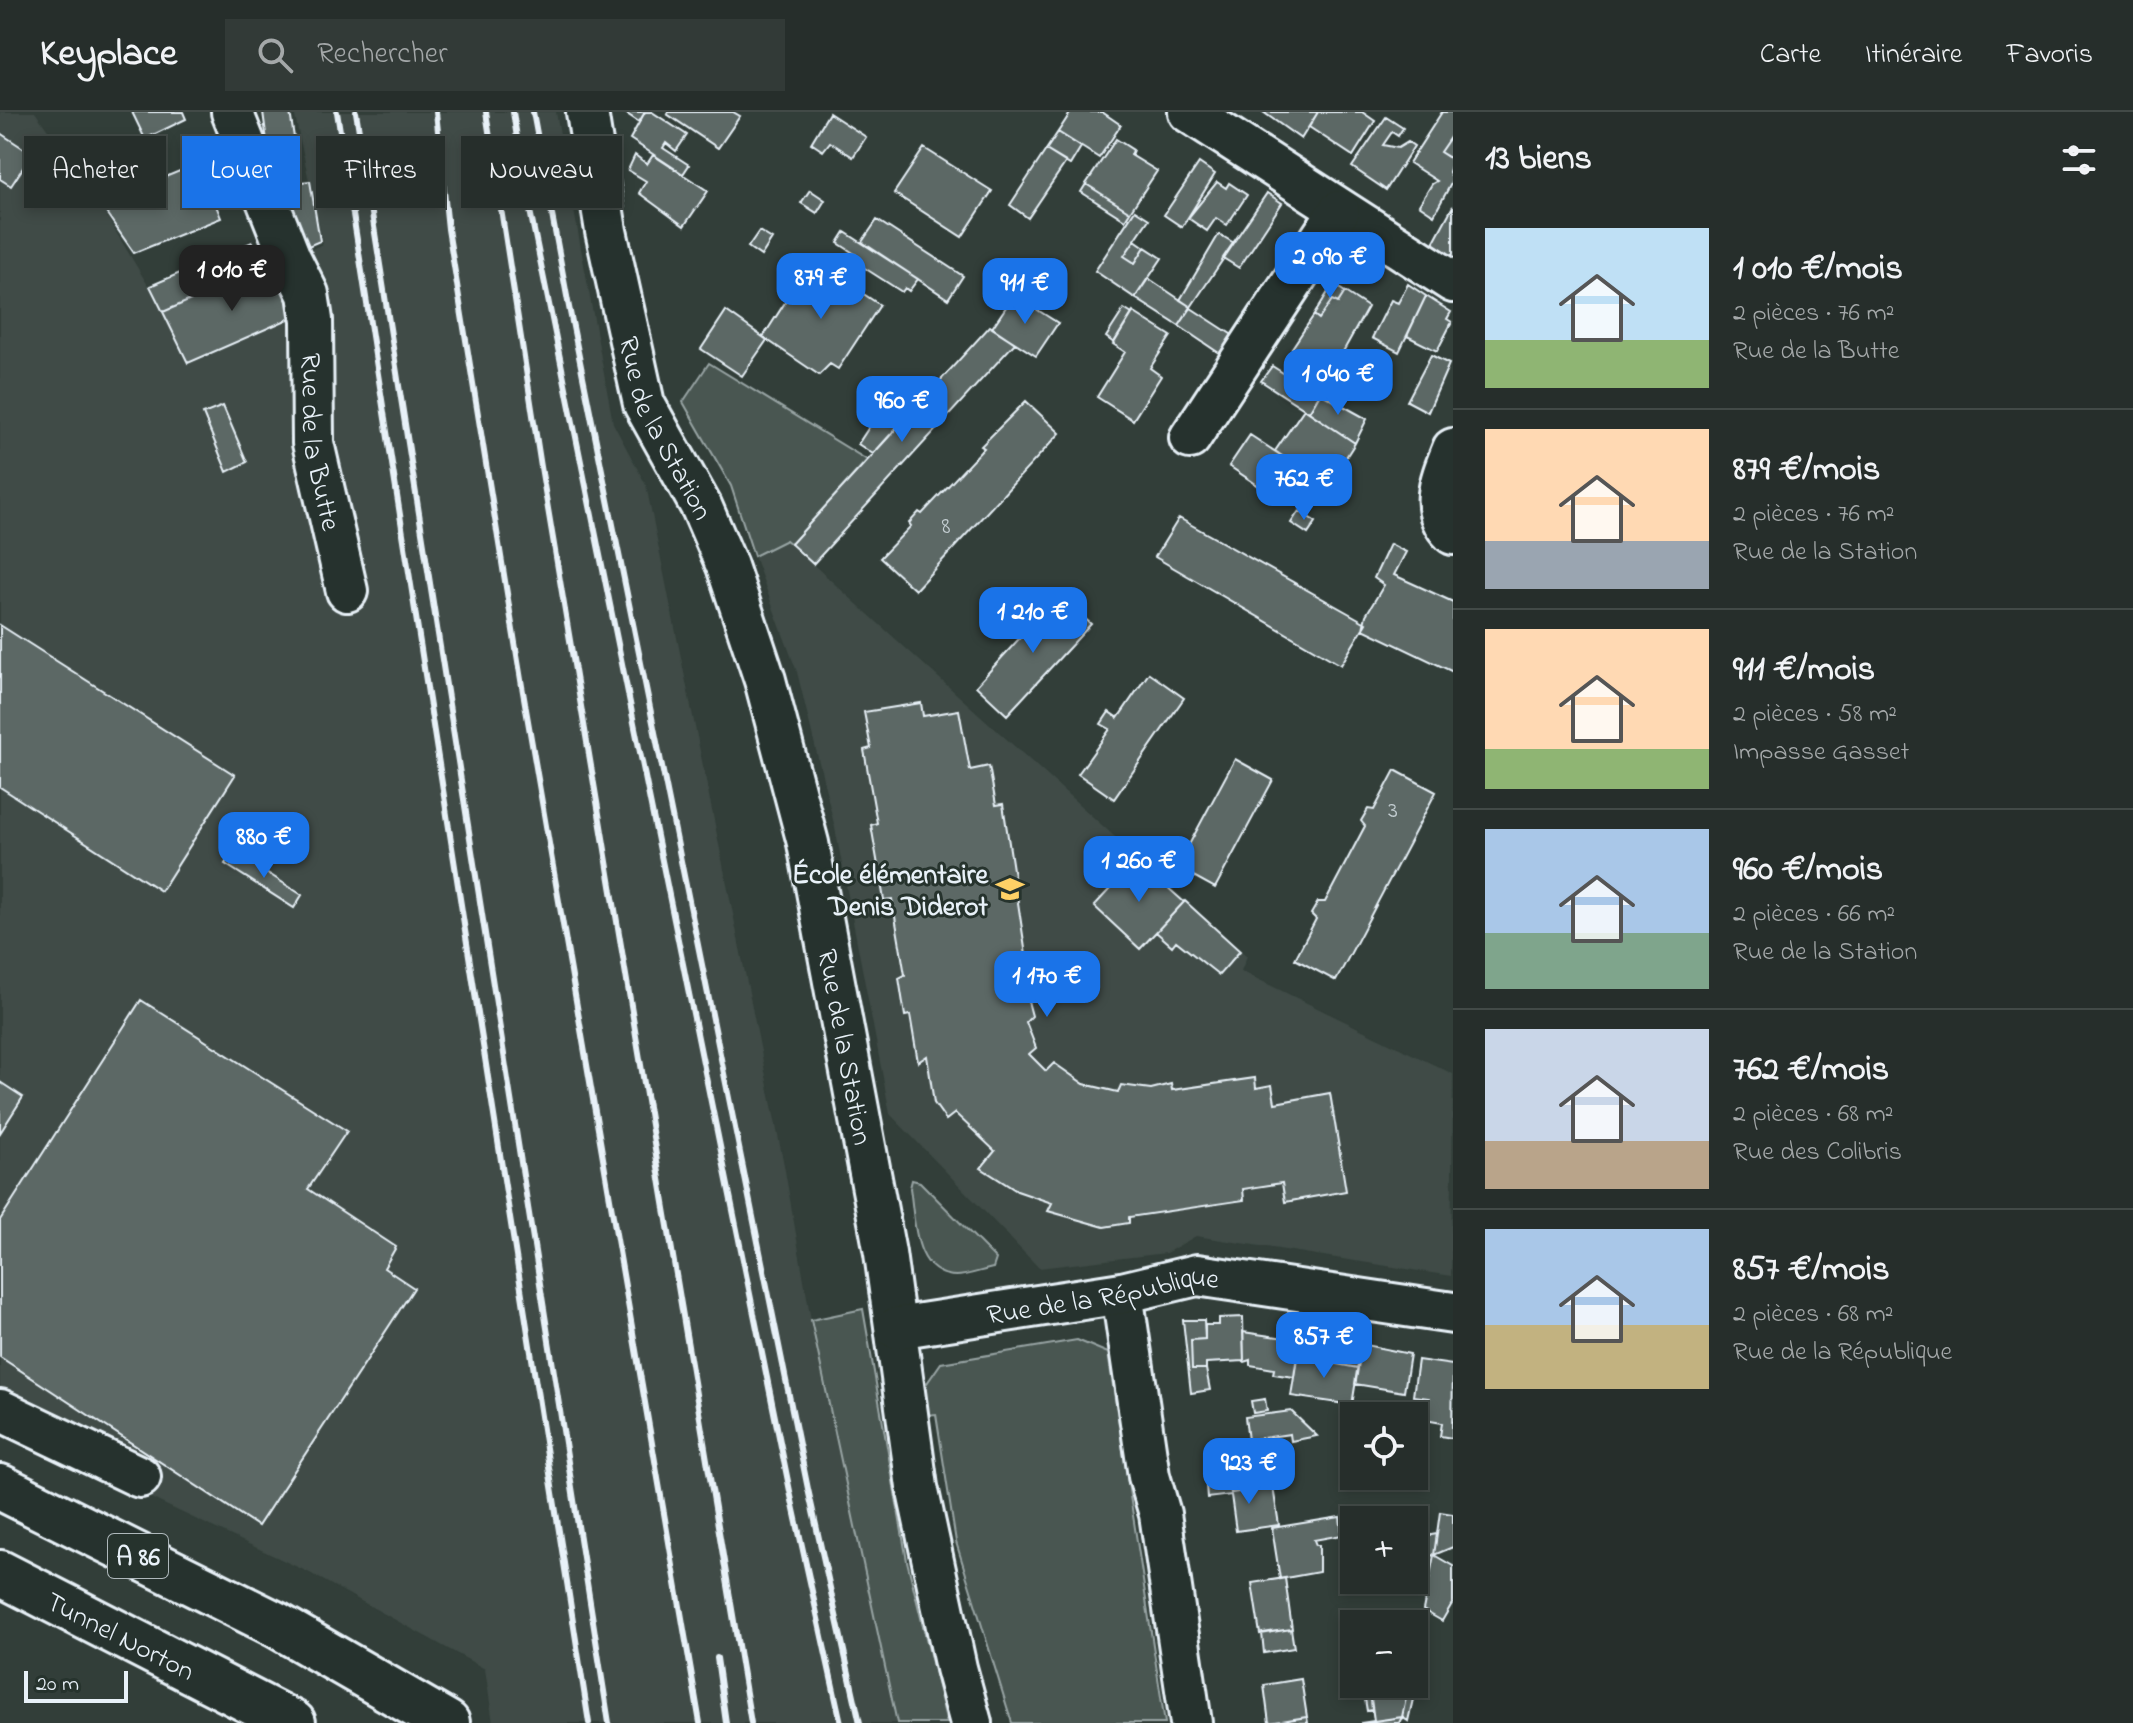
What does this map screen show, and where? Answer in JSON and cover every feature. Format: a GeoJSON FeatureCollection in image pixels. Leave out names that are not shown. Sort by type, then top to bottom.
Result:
{"type":"FeatureCollection","features":[{"type":"Feature","properties":{"kind":"highway","name":"A 86"},"geometry":{"type":"LineString","coordinates":[[0,1487],[277,1625],[447,1723]]}},
{"type":"Feature","properties":{"kind":"highway","name":"Tunnel Norton"},"geometry":{"type":"LineString","coordinates":[[0,1573],[293,1723]]}},
{"type":"Feature","properties":{"kind":"street","name":"Rue de la Butte"},"geometry":{"type":"LineString","coordinates":[[232,112],[290,258],[308,294],[312,320],[313,443],[347,591]]}},
{"type":"Feature","properties":{"kind":"street","name":"Rue de la Station"},"geometry":{"type":"LineString","coordinates":[[587,112],[606,231],[644,404],[702,508],[727,566],[765,680],[808,843],[836,978],[896,1328],[917,1487],[971,1723]]}},
{"type":"Feature","properties":{"kind":"street"},"geometry":{"type":"LineString","coordinates":[[1189,112],[1453,282]]}},
{"type":"Feature","properties":{"kind":"street"},"geometry":{"type":"LineString","coordinates":[[1190,438],[1339,211]]}},
{"type":"Feature","properties":{"kind":"street"},"geometry":{"type":"LineString","coordinates":[[1453,449],[1438,485],[1439,510],[1453,534]]}},
{"type":"Feature","properties":{"kind":"street","name":"Rue de la République"},"geometry":{"type":"LineString","coordinates":[[896,1328],[1122,1293],[1197,1275],[1453,1313]]}},
{"type":"Feature","properties":{"kind":"street"},"geometry":{"type":"LineString","coordinates":[[1122,1293],[1149,1476],[1160,1514],[1191,1723]]}},
{"type":"Feature","properties":{"kind":"street"},"geometry":{"type":"LineString","coordinates":[[0,1410],[140,1477]]}},
{"type":"Feature","properties":{"kind":"shaded area"},"geometry":{"type":"Polygon","coordinates":[[[0,112],[35,112],[52,136],[24,136],[24,208],[102,208],[164,312],[323,244],[294,112],[556,112],[560,136],[461,136],[461,208],[574,208],[613,423],[646,485],[784,1165],[811,1320],[897,1723],[493,1723],[485,1669],[308,1572],[0,1427],[0,112]]]}},
{"type":"Feature","properties":{"kind":"shaded area"},"geometry":{"type":"Polygon","coordinates":[[[709,363],[867,460],[791,544],[786,540],[754,556],[731,486],[683,402],[709,363]]]}},
{"type":"Feature","properties":{"kind":"shaded area","name":"École élémentaire Denis Diderot"},"geometry":{"type":"Polygon","coordinates":[[[786,540],[1247,956],[1241,971],[1453,1074],[1451,1276],[1196,1236],[1166,1253],[1039,1268],[890,1114],[835,828],[797,672],[754,556],[786,540]]]}},
{"type":"Feature","properties":{"kind":"shaded area"},"geometry":{"type":"Polygon","coordinates":[[[912,1180],[920,1182],[996,1259],[993,1268],[956,1276],[942,1273],[931,1266],[924,1256],[915,1229],[910,1188],[912,1180]]]}},
{"type":"Feature","properties":{"kind":"shaded area"},"geometry":{"type":"Polygon","coordinates":[[[863,1309],[907,1561],[947,1723],[897,1723],[811,1320],[863,1309]]]}},
{"type":"Feature","properties":{"kind":"shaded area"},"geometry":{"type":"Polygon","coordinates":[[[1077,1340],[1108,1353],[1165,1723],[1012,1723],[956,1542],[936,1414],[926,1415],[925,1386],[941,1363],[1077,1340]]]}},
{"type":"Feature","properties":{"kind":"building"},"geometry":{"type":"Polygon","coordinates":[[[132,112],[183,112],[186,119],[151,136],[144,136],[132,112]]]}},
{"type":"Feature","properties":{"kind":"building"},"geometry":{"type":"Polygon","coordinates":[[[263,112],[290,112],[294,136],[266,136],[263,112]]]}},
{"type":"Feature","properties":{"kind":"building"},"geometry":{"type":"Polygon","coordinates":[[[624,112],[645,112],[639,122],[624,112]]]}},
{"type":"Feature","properties":{"kind":"building"},"geometry":{"type":"Polygon","coordinates":[[[645,112],[652,112],[687,135],[676,151],[666,143],[663,148],[689,165],[683,174],[630,139],[645,112]]]}},
{"type":"Feature","properties":{"kind":"building"},"geometry":{"type":"Polygon","coordinates":[[[733,112],[740,116],[718,148],[667,114],[733,112]]]}},
{"type":"Feature","properties":{"kind":"building"},"geometry":{"type":"Polygon","coordinates":[[[1071,112],[1102,112],[1121,125],[1099,158],[1058,132],[1071,112]]]}},
{"type":"Feature","properties":{"kind":"building"},"geometry":{"type":"Polygon","coordinates":[[[1263,112],[1318,112],[1301,139],[1263,112]]]}},
{"type":"Feature","properties":{"kind":"building"},"geometry":{"type":"Polygon","coordinates":[[[1318,112],[1362,112],[1375,121],[1353,156],[1309,127],[1318,112]]]}},
{"type":"Feature","properties":{"kind":"building"},"geometry":{"type":"Polygon","coordinates":[[[1442,112],[1453,112],[1453,133],[1440,152],[1453,160],[1449,172],[1453,180],[1434,215],[1419,205],[1437,181],[1409,163],[1442,112]]]}},
{"type":"Feature","properties":{"kind":"building"},"geometry":{"type":"Polygon","coordinates":[[[829,113],[866,137],[853,157],[830,142],[823,151],[811,143],[829,113]]]}},
{"type":"Feature","properties":{"kind":"building"},"geometry":{"type":"Polygon","coordinates":[[[1386,117],[1403,128],[1398,136],[1392,132],[1383,145],[1398,148],[1408,142],[1414,146],[1386,190],[1352,167],[1386,117]]]}},
{"type":"Feature","properties":{"kind":"building"},"geometry":{"type":"Polygon","coordinates":[[[1058,132],[1081,147],[1070,165],[1046,150],[1058,132]]]}},
{"type":"Feature","properties":{"kind":"building"},"geometry":{"type":"Polygon","coordinates":[[[0,133],[24,149],[24,166],[11,186],[0,179],[0,133]]]}},
{"type":"Feature","properties":{"kind":"building"},"geometry":{"type":"Polygon","coordinates":[[[1453,133],[1453,155],[1451,159],[1440,152],[1453,133]]]}},
{"type":"Feature","properties":{"kind":"building"},"geometry":{"type":"Polygon","coordinates":[[[1116,139],[1133,150],[1131,155],[1157,171],[1130,212],[1086,184],[1116,139]]]}},
{"type":"Feature","properties":{"kind":"building"},"geometry":{"type":"Polygon","coordinates":[[[924,148],[992,191],[962,237],[894,193],[924,148]]]}},
{"type":"Feature","properties":{"kind":"building"},"geometry":{"type":"Polygon","coordinates":[[[1046,150],[1066,162],[1028,218],[1010,205],[1046,150]]]}},
{"type":"Feature","properties":{"kind":"building"},"geometry":{"type":"Polygon","coordinates":[[[635,155],[647,164],[653,155],[708,191],[684,226],[639,193],[646,181],[628,170],[635,155]]]}},
{"type":"Feature","properties":{"kind":"building"},"geometry":{"type":"Polygon","coordinates":[[[1199,163],[1215,174],[1182,227],[1164,215],[1199,163]]]}},
{"type":"Feature","properties":{"kind":"building"},"geometry":{"type":"Polygon","coordinates":[[[182,170],[182,208],[217,208],[221,218],[134,253],[103,208],[166,208],[166,177],[182,170]]]}},
{"type":"Feature","properties":{"kind":"building"},"geometry":{"type":"Polygon","coordinates":[[[300,176],[301,182],[310,181],[320,241],[299,250],[290,231],[286,208],[300,208],[300,176]]]}},
{"type":"Feature","properties":{"kind":"building"},"geometry":{"type":"Polygon","coordinates":[[[1217,182],[1226,188],[1229,183],[1247,195],[1227,225],[1216,218],[1207,231],[1188,218],[1217,182]]]}},
{"type":"Feature","properties":{"kind":"building"},"geometry":{"type":"Polygon","coordinates":[[[1086,184],[1130,212],[1125,220],[1081,192],[1086,184]]]}},
{"type":"Feature","properties":{"kind":"building"},"geometry":{"type":"Polygon","coordinates":[[[810,190],[825,200],[817,213],[801,203],[810,190]]]}},
{"type":"Feature","properties":{"kind":"building"},"geometry":{"type":"Polygon","coordinates":[[[1267,193],[1282,203],[1239,268],[1223,258],[1267,193]]]}},
{"type":"Feature","properties":{"kind":"building"},"geometry":{"type":"Polygon","coordinates":[[[1453,206],[1453,254],[1451,257],[1432,245],[1453,206]]]}},
{"type":"Feature","properties":{"kind":"building"},"geometry":{"type":"Polygon","coordinates":[[[1135,210],[1149,219],[1124,256],[1135,263],[1145,247],[1162,258],[1135,298],[1095,271],[1135,210]]]}},
{"type":"Feature","properties":{"kind":"building"},"geometry":{"type":"Polygon","coordinates":[[[877,220],[963,276],[948,299],[862,242],[877,220]]]}},
{"type":"Feature","properties":{"kind":"building"},"geometry":{"type":"Polygon","coordinates":[[[759,231],[772,239],[761,256],[748,247],[759,231]]]}},
{"type":"Feature","properties":{"kind":"building"},"geometry":{"type":"Polygon","coordinates":[[[845,232],[918,279],[909,291],[905,288],[902,292],[852,260],[855,254],[838,243],[845,232]]]}},
{"type":"Feature","properties":{"kind":"building"},"geometry":{"type":"Polygon","coordinates":[[[1219,234],[1234,243],[1191,307],[1180,300],[1219,234]]]}},
{"type":"Feature","properties":{"kind":"building"},"geometry":{"type":"Polygon","coordinates":[[[1135,240],[1145,247],[1135,263],[1124,256],[1135,240]]]}},
{"type":"Feature","properties":{"kind":"building"},"geometry":{"type":"Polygon","coordinates":[[[252,242],[263,269],[163,312],[150,286],[252,242]]]}},
{"type":"Feature","properties":{"kind":"building"},"geometry":{"type":"Polygon","coordinates":[[[278,262],[300,314],[188,363],[163,312],[278,262]]]}},
{"type":"Feature","properties":{"kind":"building"},"geometry":{"type":"Polygon","coordinates":[[[820,265],[880,305],[838,369],[830,364],[819,375],[763,337],[802,276],[809,281],[820,265]]]}},
{"type":"Feature","properties":{"kind":"building"},"geometry":{"type":"Polygon","coordinates":[[[1148,278],[1191,307],[1179,326],[1135,298],[1148,278]]]}},
{"type":"Feature","properties":{"kind":"building"},"geometry":{"type":"Polygon","coordinates":[[[1333,284],[1345,292],[1338,303],[1332,300],[1319,319],[1314,315],[1333,284]]]}},
{"type":"Feature","properties":{"kind":"building"},"geometry":{"type":"Polygon","coordinates":[[[1408,284],[1426,296],[1399,352],[1372,338],[1391,300],[1398,303],[1408,284]]]}},
{"type":"Feature","properties":{"kind":"building"},"geometry":{"type":"Polygon","coordinates":[[[1345,292],[1368,307],[1335,366],[1322,357],[1315,368],[1299,358],[1302,354],[1292,348],[1314,315],[1319,319],[1332,300],[1338,303],[1345,292]]]}},
{"type":"Feature","properties":{"kind":"building"},"geometry":{"type":"Polygon","coordinates":[[[1014,295],[1058,323],[1036,356],[992,328],[1014,295]]]}},
{"type":"Feature","properties":{"kind":"building"},"geometry":{"type":"Polygon","coordinates":[[[1426,296],[1451,312],[1447,319],[1452,322],[1437,351],[1407,336],[1426,296]]]}},
{"type":"Feature","properties":{"kind":"building"},"geometry":{"type":"Polygon","coordinates":[[[1191,308],[1234,336],[1222,355],[1179,326],[1191,308]]]}},
{"type":"Feature","properties":{"kind":"building"},"geometry":{"type":"Polygon","coordinates":[[[1124,309],[1132,314],[1114,343],[1106,337],[1124,309]]]}},
{"type":"Feature","properties":{"kind":"building"},"geometry":{"type":"Polygon","coordinates":[[[726,311],[767,340],[742,376],[701,349],[726,311]]]}},
{"type":"Feature","properties":{"kind":"building"},"geometry":{"type":"Polygon","coordinates":[[[1133,312],[1171,336],[1150,368],[1161,376],[1133,420],[1097,397],[1125,352],[1113,344],[1133,312]]]}},
{"type":"Feature","properties":{"kind":"building"},"geometry":{"type":"Polygon","coordinates":[[[990,326],[1015,343],[813,564],[791,544],[990,326]]]}},
{"type":"Feature","properties":{"kind":"building"},"geometry":{"type":"Polygon","coordinates":[[[1431,355],[1449,364],[1428,412],[1407,401],[1431,355]]]}},
{"type":"Feature","properties":{"kind":"building"},"geometry":{"type":"Polygon","coordinates":[[[1272,366],[1307,388],[1310,382],[1322,390],[1309,412],[1261,381],[1272,366]]]}},
{"type":"Feature","properties":{"kind":"building"},"geometry":{"type":"Polygon","coordinates":[[[1320,393],[1367,419],[1355,443],[1309,412],[1320,393]]]}},
{"type":"Feature","properties":{"kind":"building"},"geometry":{"type":"Polygon","coordinates":[[[1026,401],[1060,433],[915,590],[880,558],[911,526],[909,523],[919,512],[922,514],[984,448],[981,446],[1026,401]]]}},
{"type":"Feature","properties":{"kind":"building"},"geometry":{"type":"Polygon","coordinates":[[[223,406],[247,462],[227,472],[203,414],[223,406]]]}},
{"type":"Feature","properties":{"kind":"building"},"geometry":{"type":"Polygon","coordinates":[[[1304,409],[1355,443],[1327,487],[1275,451],[1304,409]]]}},
{"type":"Feature","properties":{"kind":"building"},"geometry":{"type":"Polygon","coordinates":[[[879,412],[899,425],[873,454],[858,444],[879,412]]]}},
{"type":"Feature","properties":{"kind":"building"},"geometry":{"type":"Polygon","coordinates":[[[1250,435],[1320,481],[1306,501],[1269,477],[1262,488],[1229,466],[1250,435]]]}},
{"type":"Feature","properties":{"kind":"building"},"geometry":{"type":"Polygon","coordinates":[[[1299,511],[1316,522],[1308,534],[1291,523],[1299,511]]]}},
{"type":"Feature","properties":{"kind":"building"},"geometry":{"type":"Polygon","coordinates":[[[1179,518],[1366,623],[1341,665],[1155,557],[1179,518]]]}},
{"type":"Feature","properties":{"kind":"building"},"geometry":{"type":"Polygon","coordinates":[[[1390,544],[1406,552],[1394,575],[1453,602],[1453,672],[1363,629],[1366,615],[1384,585],[1374,578],[1390,544]]]}},
{"type":"Feature","properties":{"kind":"building"},"geometry":{"type":"Polygon","coordinates":[[[1059,595],[1091,624],[1007,715],[976,686],[1059,595]]]}},
{"type":"Feature","properties":{"kind":"building"},"geometry":{"type":"Polygon","coordinates":[[[0,625],[235,775],[161,891],[0,787],[0,625]]]}},
{"type":"Feature","properties":{"kind":"building"},"geometry":{"type":"Polygon","coordinates":[[[1149,673],[1184,698],[1114,799],[1078,774],[1110,729],[1101,724],[1109,712],[1118,718],[1149,673]]]}},
{"type":"Feature","properties":{"kind":"building"},"geometry":{"type":"Polygon","coordinates":[[[921,703],[923,716],[959,710],[970,770],[989,766],[996,805],[1003,804],[1026,955],[1016,956],[1032,1016],[1026,1022],[1036,1048],[1029,1054],[1046,1071],[1054,1063],[1084,1084],[1118,1092],[1121,1085],[1151,1089],[1171,1084],[1172,1090],[1255,1078],[1256,1088],[1272,1085],[1275,1103],[1330,1093],[1346,1191],[1285,1202],[1282,1183],[1243,1189],[1244,1200],[1129,1217],[1129,1223],[1104,1227],[1048,1211],[1052,1203],[1017,1191],[981,1168],[995,1151],[955,1113],[946,1120],[934,1103],[927,1056],[918,1062],[910,1015],[905,1016],[899,978],[905,975],[892,899],[884,900],[871,825],[877,823],[864,750],[871,748],[864,712],[921,703]]]}},
{"type":"Feature","properties":{"kind":"building"},"geometry":{"type":"Polygon","coordinates":[[[1235,759],[1273,780],[1215,888],[1177,867],[1235,759]]]}},
{"type":"Feature","properties":{"kind":"building"},"geometry":{"type":"Polygon","coordinates":[[[1395,770],[1436,792],[1336,981],[1295,959],[1316,919],[1311,914],[1318,902],[1325,902],[1365,826],[1361,821],[1368,809],[1374,810],[1395,770]]]}},
{"type":"Feature","properties":{"kind":"building"},"geometry":{"type":"Polygon","coordinates":[[[233,851],[302,895],[294,908],[225,864],[233,851]]]}},
{"type":"Feature","properties":{"kind":"building"},"geometry":{"type":"Polygon","coordinates":[[[1137,860],[1184,902],[1140,949],[1094,906],[1137,860]]]}},
{"type":"Feature","properties":{"kind":"building"},"geometry":{"type":"Polygon","coordinates":[[[1185,901],[1240,951],[1219,975],[1176,941],[1172,946],[1156,932],[1185,901]]]}},
{"type":"Feature","properties":{"kind":"building"},"geometry":{"type":"Polygon","coordinates":[[[141,1000],[347,1131],[308,1189],[396,1247],[384,1268],[414,1288],[258,1526],[0,1357],[0,1220],[141,1000]]]}},
{"type":"Feature","properties":{"kind":"building"},"geometry":{"type":"Polygon","coordinates":[[[0,1082],[23,1097],[0,1133],[0,1082]]]}},
{"type":"Feature","properties":{"kind":"building"},"geometry":{"type":"Polygon","coordinates":[[[1243,1317],[1244,1361],[1206,1363],[1206,1369],[1192,1369],[1191,1340],[1205,1339],[1205,1325],[1219,1325],[1219,1318],[1243,1317]]]}},
{"type":"Feature","properties":{"kind":"building"},"geometry":{"type":"Polygon","coordinates":[[[1183,1320],[1204,1320],[1205,1339],[1191,1340],[1192,1369],[1206,1369],[1210,1390],[1191,1393],[1183,1320]]]}},
{"type":"Feature","properties":{"kind":"building"},"geometry":{"type":"Polygon","coordinates":[[[1243,1332],[1299,1340],[1294,1377],[1273,1374],[1274,1369],[1250,1365],[1250,1360],[1244,1362],[1243,1332]]]}},
{"type":"Feature","properties":{"kind":"building"},"geometry":{"type":"Polygon","coordinates":[[[1361,1344],[1410,1354],[1404,1392],[1355,1384],[1361,1344]]]}},
{"type":"Feature","properties":{"kind":"building"},"geometry":{"type":"Polygon","coordinates":[[[1298,1352],[1332,1358],[1331,1363],[1358,1368],[1352,1402],[1340,1403],[1291,1396],[1298,1352]]]}},
{"type":"Feature","properties":{"kind":"building"},"geometry":{"type":"Polygon","coordinates":[[[1332,1358],[1359,1362],[1358,1368],[1331,1363],[1332,1358]]]}},
{"type":"Feature","properties":{"kind":"building"},"geometry":{"type":"Polygon","coordinates":[[[1418,1360],[1453,1365],[1452,1438],[1440,1436],[1442,1423],[1428,1420],[1429,1398],[1413,1396],[1418,1360]]]}},
{"type":"Feature","properties":{"kind":"building"},"geometry":{"type":"Polygon","coordinates":[[[1265,1399],[1267,1411],[1253,1413],[1251,1401],[1265,1399]]]}},
{"type":"Feature","properties":{"kind":"building"},"geometry":{"type":"Polygon","coordinates":[[[1291,1411],[1317,1436],[1291,1441],[1290,1434],[1248,1440],[1245,1417],[1291,1411]]]}},
{"type":"Feature","properties":{"kind":"building"},"geometry":{"type":"Polygon","coordinates":[[[1229,1482],[1231,1493],[1273,1487],[1279,1525],[1236,1531],[1231,1495],[1207,1498],[1206,1485],[1229,1482]]]}},
{"type":"Feature","properties":{"kind":"building"},"geometry":{"type":"Polygon","coordinates":[[[1440,1512],[1453,1514],[1453,1547],[1434,1555],[1440,1512]]]}},
{"type":"Feature","properties":{"kind":"building"},"geometry":{"type":"Polygon","coordinates":[[[1340,1517],[1340,1535],[1314,1540],[1319,1545],[1319,1572],[1280,1579],[1272,1528],[1340,1517]]]}},
{"type":"Feature","properties":{"kind":"building"},"geometry":{"type":"Polygon","coordinates":[[[1437,1534],[1434,1555],[1428,1556],[1428,1536],[1437,1534]]]}},
{"type":"Feature","properties":{"kind":"building"},"geometry":{"type":"Polygon","coordinates":[[[1434,1555],[1453,1566],[1453,1602],[1442,1621],[1428,1610],[1423,1610],[1434,1555]]]}},
{"type":"Feature","properties":{"kind":"building"},"geometry":{"type":"Polygon","coordinates":[[[1285,1578],[1292,1629],[1260,1634],[1252,1583],[1285,1578]]]}},
{"type":"Feature","properties":{"kind":"building"},"geometry":{"type":"Polygon","coordinates":[[[1291,1629],[1294,1648],[1264,1653],[1262,1633],[1291,1629]]]}},
{"type":"Feature","properties":{"kind":"building"},"geometry":{"type":"Polygon","coordinates":[[[1301,1679],[1307,1717],[1269,1723],[1264,1685],[1301,1679]]]}},
{"type":"Feature","properties":{"kind":"building"},"geometry":{"type":"Polygon","coordinates":[[[1365,1698],[1371,1698],[1372,1710],[1367,1711],[1365,1698]]]}},
{"type":"Feature","properties":{"kind":"building"},"geometry":{"type":"Polygon","coordinates":[[[1371,1698],[1406,1698],[1402,1717],[1374,1721],[1371,1698]]]}},
{"type":"Feature","properties":{"kind":"building"},"geometry":{"type":"Polygon","coordinates":[[[1406,1698],[1413,1699],[1408,1721],[1402,1717],[1406,1698]]]}},
{"type":"Feature","properties":{"kind":"building"},"geometry":{"type":"Polygon","coordinates":[[[1307,1717],[1308,1723],[1269,1723],[1307,1717]]]}},
{"type":"Feature","properties":{"kind":"building"},"geometry":{"type":"Polygon","coordinates":[[[1402,1717],[1399,1723],[1361,1723],[1374,1721],[1402,1717]]]}},
{"type":"Feature","properties":{"kind":"railway"},"geometry":{"type":"LineString","coordinates":[[337,112],[589,1723]]}},
{"type":"Feature","properties":{"kind":"railway"},"geometry":{"type":"LineString","coordinates":[[356,112],[609,1723]]}},
{"type":"Feature","properties":{"kind":"railway"},"geometry":{"type":"LineString","coordinates":[[436,112],[448,229],[522,686],[700,1723]]}},
{"type":"Feature","properties":{"kind":"railway"},"geometry":{"type":"LineString","coordinates":[[486,112],[541,467],[751,1723]]}},
{"type":"Feature","properties":{"kind":"railway"},"geometry":{"type":"LineString","coordinates":[[513,112],[523,176],[791,1496],[841,1723]]}},
{"type":"Feature","properties":{"kind":"railway"},"geometry":{"type":"LineString","coordinates":[[533,112],[569,307],[808,1489],[860,1723]]}},
{"type":"Feature","properties":{"kind":"railway"},"geometry":{"type":"LineString","coordinates":[[717,1658],[726,1723]]}},
{"type":"Feature","properties":{"kind":"place","name":"École élémentaire Denis Diderot"},"geometry":{"type":"Point","coordinates":[1010,889]}}]}
